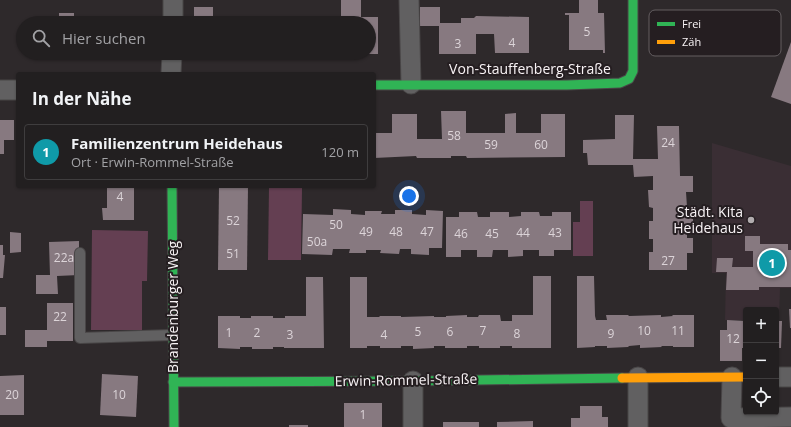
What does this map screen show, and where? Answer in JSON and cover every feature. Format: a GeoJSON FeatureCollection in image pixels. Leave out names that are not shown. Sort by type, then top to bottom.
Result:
{"type":"FeatureCollection","features":[{"type":"Feature","properties":{"kind":"street"},"geometry":{"type":"LineString","coordinates":[[173,0],[173,16]]}},
{"type":"Feature","properties":{"kind":"street"},"geometry":{"type":"LineString","coordinates":[[408,0],[411,84]]}},
{"type":"Feature","properties":{"kind":"street","name":"Von-Stauffenberg-Straße"},"geometry":{"type":"LineString","coordinates":[[376,85],[567,85],[620,83],[629,79],[633,71],[632,0]]}},
{"type":"Feature","properties":{"kind":"street"},"geometry":{"type":"LineString","coordinates":[[171,72],[172,60]]}},
{"type":"Feature","properties":{"kind":"street"},"geometry":{"type":"LineString","coordinates":[[0,90],[16,90]]}},
{"type":"Feature","properties":{"kind":"street","name":"Brandenburger Weg"},"geometry":{"type":"LineString","coordinates":[[172,188],[172,335],[174,427]]}},
{"type":"Feature","properties":{"kind":"street"},"geometry":{"type":"LineString","coordinates":[[638,377],[638,427]]}},
{"type":"Feature","properties":{"kind":"street","name":"Erwin-Rommel-Straße"},"geometry":{"type":"LineString","coordinates":[[173,382],[739,377],[731,418],[791,417]]}},
{"type":"Feature","properties":{"kind":"street"},"geometry":{"type":"LineString","coordinates":[[779,377],[791,377]]}},
{"type":"Feature","properties":{"kind":"street"},"geometry":{"type":"LineString","coordinates":[[413,381],[413,427]]}},
{"type":"Feature","properties":{"kind":"lane"},"geometry":{"type":"LineString","coordinates":[[80,253],[80,338],[172,335]]}},
{"type":"Feature","properties":{"kind":"shaded area","name":"Städt. Kita Heidehaus"},"geometry":{"type":"Polygon","coordinates":[[[712,143],[791,166],[791,288],[780,288],[779,320],[779,307],[743,307],[743,320],[725,320],[726,273],[712,273],[712,143]]]}},
{"type":"Feature","properties":{"kind":"shaded area"},"geometry":{"type":"Polygon","coordinates":[[[269,188],[302,188],[301,260],[268,260],[269,188]]]}},
{"type":"Feature","properties":{"kind":"shaded area"},"geometry":{"type":"Polygon","coordinates":[[[580,201],[593,201],[593,256],[573,256],[573,222],[580,222],[580,201]]]}},
{"type":"Feature","properties":{"kind":"shaded area"},"geometry":{"type":"Polygon","coordinates":[[[92,230],[148,231],[147,281],[142,281],[142,330],[91,330],[92,230]]]}},
{"type":"Feature","properties":{"kind":"building"},"geometry":{"type":"Polygon","coordinates":[[[341,0],[361,0],[361,16],[341,16],[341,0]]]}},
{"type":"Feature","properties":{"kind":"building"},"geometry":{"type":"Polygon","coordinates":[[[579,0],[598,0],[598,13],[604,13],[605,53],[603,53],[603,50],[569,50],[569,15],[565,15],[565,13],[579,13],[579,0]]]}},
{"type":"Feature","properties":{"kind":"building"},"geometry":{"type":"Polygon","coordinates":[[[194,7],[213,7],[213,16],[194,16],[194,7]]]}},
{"type":"Feature","properties":{"kind":"building"},"geometry":{"type":"Polygon","coordinates":[[[420,7],[440,7],[440,23],[461,23],[461,18],[474,18],[476,16],[529,17],[529,53],[495,53],[494,34],[476,34],[476,54],[439,54],[439,26],[420,26],[420,7]]]}},
{"type":"Feature","properties":{"kind":"building"},"geometry":{"type":"Polygon","coordinates":[[[59,13],[74,13],[74,16],[59,16],[59,13]]]}},
{"type":"Feature","properties":{"kind":"building"},"geometry":{"type":"Polygon","coordinates":[[[376,17],[378,17],[378,54],[376,54],[376,17]]]}},
{"type":"Feature","properties":{"kind":"building"},"geometry":{"type":"Polygon","coordinates":[[[791,42],[791,104],[771,97],[791,42]]]}},
{"type":"Feature","properties":{"kind":"building"},"geometry":{"type":"Polygon","coordinates":[[[441,111],[466,111],[466,133],[505,133],[505,114],[516,113],[516,133],[541,133],[541,114],[565,114],[565,157],[467,158],[466,156],[451,156],[451,158],[417,158],[416,156],[376,158],[376,133],[392,133],[392,114],[417,114],[417,139],[442,139],[441,111]]]}},
{"type":"Feature","properties":{"kind":"building"},"geometry":{"type":"Polygon","coordinates":[[[615,115],[634,115],[633,159],[658,159],[657,126],[679,126],[680,176],[693,176],[693,192],[686,192],[687,207],[693,207],[693,223],[687,223],[687,238],[693,238],[693,253],[687,253],[687,270],[649,270],[649,252],[653,252],[653,239],[649,239],[649,221],[653,221],[653,208],[649,207],[648,190],[653,190],[653,176],[634,177],[633,165],[588,165],[587,153],[583,153],[583,140],[615,139],[615,115]]]}},
{"type":"Feature","properties":{"kind":"building"},"geometry":{"type":"Polygon","coordinates":[[[0,120],[14,120],[14,140],[4,140],[4,154],[0,154],[0,120]]]}},
{"type":"Feature","properties":{"kind":"building"},"geometry":{"type":"Polygon","coordinates":[[[107,188],[134,188],[134,220],[103,220],[102,208],[107,208],[107,188]]]}},
{"type":"Feature","properties":{"kind":"building"},"geometry":{"type":"Polygon","coordinates":[[[219,188],[248,188],[247,270],[218,270],[219,188]]]}},
{"type":"Feature","properties":{"kind":"building"},"geometry":{"type":"Polygon","coordinates":[[[333,209],[351,210],[351,214],[365,215],[365,211],[382,211],[381,214],[395,214],[395,210],[412,210],[412,214],[426,215],[426,210],[443,211],[442,248],[429,248],[429,255],[411,254],[411,249],[400,249],[399,254],[380,253],[381,250],[366,250],[366,253],[349,253],[350,249],[333,249],[332,255],[302,254],[303,214],[333,215],[333,209]]]}},
{"type":"Feature","properties":{"kind":"building"},"geometry":{"type":"Polygon","coordinates":[[[459,212],[477,212],[478,217],[490,217],[490,212],[509,212],[509,217],[521,216],[521,212],[539,212],[540,216],[552,216],[552,212],[571,212],[571,250],[554,250],[554,256],[539,256],[539,250],[523,250],[523,256],[508,257],[508,250],[493,250],[492,257],[477,257],[477,250],[461,250],[461,257],[446,257],[446,217],[459,217],[459,212]]]}},
{"type":"Feature","properties":{"kind":"building"},"geometry":{"type":"Polygon","coordinates":[[[10,232],[21,233],[21,252],[10,253],[10,232]]]}},
{"type":"Feature","properties":{"kind":"building"},"geometry":{"type":"Polygon","coordinates":[[[745,236],[760,236],[760,244],[788,244],[788,250],[791,250],[791,287],[759,287],[759,290],[726,290],[727,272],[716,272],[717,258],[733,258],[732,267],[753,267],[753,251],[745,251],[745,236]]]}},
{"type":"Feature","properties":{"kind":"building"},"geometry":{"type":"Polygon","coordinates":[[[79,241],[79,275],[57,276],[58,294],[36,294],[36,275],[50,275],[49,242],[79,241]]]}},
{"type":"Feature","properties":{"kind":"building"},"geometry":{"type":"Polygon","coordinates":[[[0,245],[3,245],[3,255],[5,255],[3,278],[0,278],[0,245]]]}},
{"type":"Feature","properties":{"kind":"building"},"geometry":{"type":"Polygon","coordinates":[[[533,276],[551,276],[551,348],[512,348],[512,346],[500,346],[500,348],[479,348],[479,346],[467,346],[467,348],[445,348],[445,346],[434,346],[434,348],[413,349],[413,346],[401,346],[401,348],[380,348],[380,346],[367,346],[367,348],[350,348],[350,277],[367,277],[367,317],[446,317],[467,315],[467,317],[478,317],[479,315],[500,315],[501,321],[512,321],[512,315],[533,315],[533,276]]]}},
{"type":"Feature","properties":{"kind":"building"},"geometry":{"type":"Polygon","coordinates":[[[577,276],[594,276],[596,320],[607,320],[606,315],[661,315],[661,317],[673,316],[672,315],[694,315],[694,347],[661,346],[662,347],[640,348],[640,345],[607,348],[607,346],[595,346],[577,348],[577,276]]]}},
{"type":"Feature","properties":{"kind":"building"},"geometry":{"type":"Polygon","coordinates":[[[306,277],[323,277],[324,348],[218,348],[218,316],[240,316],[240,318],[251,318],[251,316],[273,316],[273,318],[285,318],[285,316],[306,316],[306,277]]]}},
{"type":"Feature","properties":{"kind":"building"},"geometry":{"type":"Polygon","coordinates":[[[47,303],[73,303],[73,341],[47,341],[47,347],[25,347],[25,330],[47,330],[47,303]]]}},
{"type":"Feature","properties":{"kind":"building"},"geometry":{"type":"Polygon","coordinates":[[[0,307],[6,307],[6,335],[0,335],[0,307]]]}},
{"type":"Feature","properties":{"kind":"building"},"geometry":{"type":"Polygon","coordinates":[[[789,309],[791,309],[791,328],[790,328],[789,309]]]}},
{"type":"Feature","properties":{"kind":"building"},"geometry":{"type":"Polygon","coordinates":[[[727,320],[743,321],[742,361],[720,361],[720,330],[727,330],[727,320]]]}},
{"type":"Feature","properties":{"kind":"building"},"geometry":{"type":"Polygon","coordinates":[[[779,321],[782,321],[781,348],[779,348],[779,321]]]}},
{"type":"Feature","properties":{"kind":"building"},"geometry":{"type":"Polygon","coordinates":[[[102,374],[138,376],[136,417],[100,415],[102,374]]]}},
{"type":"Feature","properties":{"kind":"building"},"geometry":{"type":"Polygon","coordinates":[[[24,375],[24,415],[0,415],[0,376],[24,375]]]}},
{"type":"Feature","properties":{"kind":"building"},"geometry":{"type":"Polygon","coordinates":[[[344,403],[382,403],[382,427],[344,427],[344,403]]]}},
{"type":"Feature","properties":{"kind":"building"},"geometry":{"type":"Polygon","coordinates":[[[580,406],[602,406],[602,417],[608,417],[608,427],[571,427],[571,418],[580,418],[580,406]]]}},
{"type":"Feature","properties":{"kind":"building"},"geometry":{"type":"Polygon","coordinates":[[[533,421],[533,427],[497,427],[497,422],[533,421]]]}},
{"type":"Feature","properties":{"kind":"building"},"geometry":{"type":"Polygon","coordinates":[[[443,422],[479,422],[479,427],[443,427],[443,422]]]}},
{"type":"Feature","properties":{"kind":"building"},"geometry":{"type":"Polygon","coordinates":[[[289,425],[308,425],[308,427],[289,427],[289,425]]]}},
{"type":"Feature","properties":{"kind":"traffic: fast"},"geometry":{"type":"LineString","coordinates":[[376,85],[567,85],[620,83],[629,79],[633,71],[633,0]]}},
{"type":"Feature","properties":{"kind":"traffic: fast"},"geometry":{"type":"LineString","coordinates":[[172,188],[174,427]]}},
{"type":"Feature","properties":{"kind":"traffic: fast"},"geometry":{"type":"LineString","coordinates":[[173,382],[622,378]]}},
{"type":"Feature","properties":{"kind":"traffic: slow"},"geometry":{"type":"LineString","coordinates":[[622,378],[743,377]]}},
{"type":"Feature","properties":{"kind":"place","name":"Städt. Kita Heidehaus"},"geometry":{"type":"Point","coordinates":[751,220]}},
{"type":"Feature","properties":{"kind":"place","name":"Familienzentrum Heidehaus"},"geometry":{"type":"Point","coordinates":[772,263]}}]}
